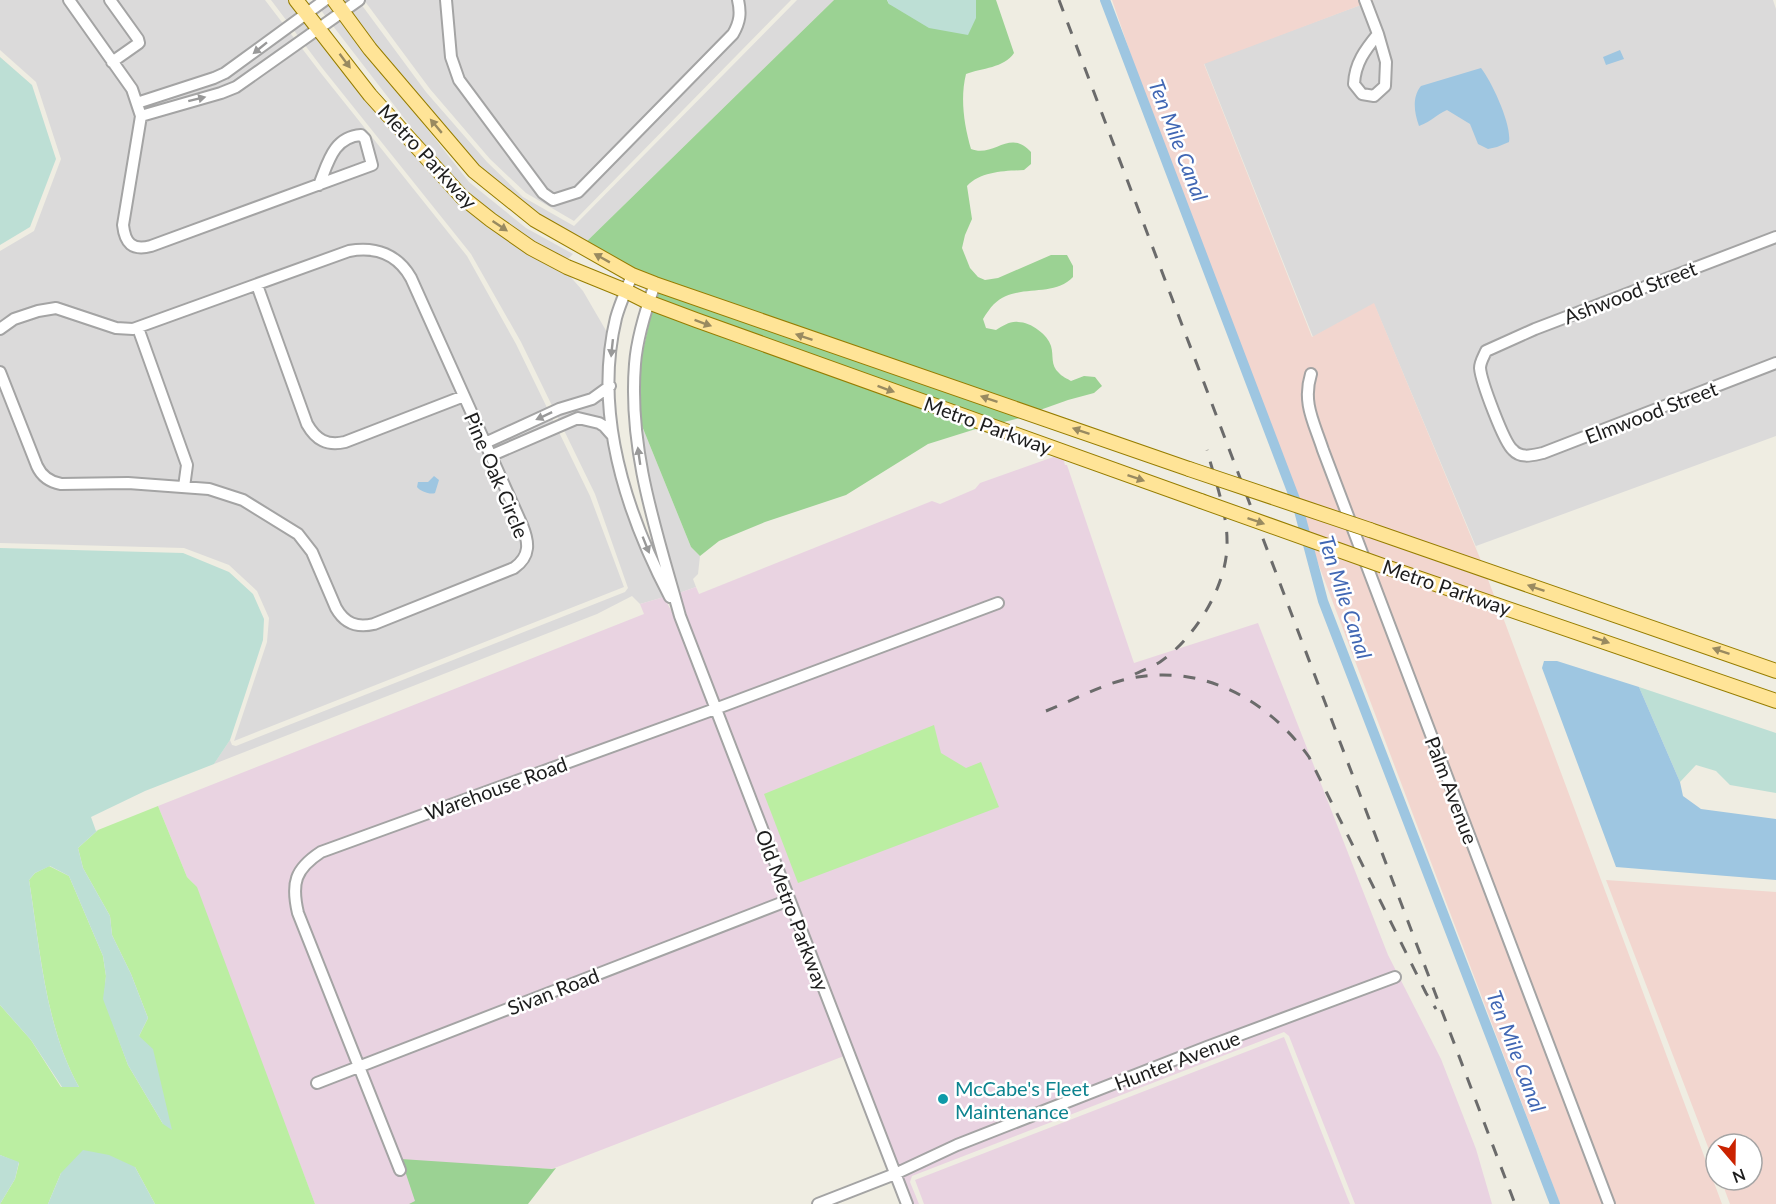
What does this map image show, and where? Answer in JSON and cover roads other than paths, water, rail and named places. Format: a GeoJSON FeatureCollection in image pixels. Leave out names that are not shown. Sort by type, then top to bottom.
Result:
{"type":"FeatureCollection","features":[{"type":"Feature","properties":{"kind":"main road","name":"Metro Parkway"},"geometry":{"type":"LineString","coordinates":[[296,0],[370,95],[462,197],[531,248],[567,267],[648,302],[1081,459],[1776,701]]}},
{"type":"Feature","properties":{"kind":"main road","name":"Metro Parkway"},"geometry":{"type":"LineString","coordinates":[[334,0],[370,49],[474,171],[534,220],[632,274],[654,284],[1776,671]]}},
{"type":"Feature","properties":{"kind":"street"},"geometry":{"type":"LineString","coordinates":[[69,0],[132,90],[141,116],[123,225],[126,239],[132,246],[140,249],[151,246],[319,185],[372,165],[361,135],[340,141],[334,148],[319,185]]}},
{"type":"Feature","properties":{"kind":"street"},"geometry":{"type":"LineString","coordinates":[[110,0],[139,43],[112,62]]}},
{"type":"Feature","properties":{"kind":"street"},"geometry":{"type":"LineString","coordinates":[[137,103],[225,73],[325,0]]}},
{"type":"Feature","properties":{"kind":"street"},"geometry":{"type":"LineString","coordinates":[[141,116],[236,87],[359,0]]}},
{"type":"Feature","properties":{"kind":"street"},"geometry":{"type":"LineString","coordinates":[[446,0],[451,57],[459,80],[543,193],[553,200],[578,192],[733,34],[739,24],[741,11],[738,0]]}},
{"type":"Feature","properties":{"kind":"street"},"geometry":{"type":"LineString","coordinates":[[1365,0],[1378,34],[1386,62],[1385,86],[1374,96],[1362,94],[1354,84],[1355,71],[1361,55],[1378,34]]}},
{"type":"Feature","properties":{"kind":"street","name":"Ashwood Street"},"geometry":{"type":"LineString","coordinates":[[1524,456],[1512,450],[1485,390],[1480,366],[1486,351],[1535,328],[1776,237]]}},
{"type":"Feature","properties":{"kind":"street","name":"Pine Oak Circle"},"geometry":{"type":"LineString","coordinates":[[0,329],[14,319],[56,308],[116,328],[126,330],[138,328],[350,251],[378,250],[401,263],[411,278],[527,538],[525,558],[514,568],[368,626],[352,625],[340,616],[312,552],[298,534],[234,496],[209,489],[128,483],[61,484],[48,480],[37,466],[0,372]]}},
{"type":"Feature","properties":{"kind":"street","name":"Old Metro Parkway"},"geometry":{"type":"LineString","coordinates":[[632,274],[617,316],[612,346],[610,386],[612,435],[627,498],[658,574],[680,616]]}},
{"type":"Feature","properties":{"kind":"street","name":"Old Metro Parkway"},"geometry":{"type":"LineString","coordinates":[[654,284],[634,363],[634,408],[641,468],[654,526],[680,616],[907,1204]]}},
{"type":"Feature","properties":{"kind":"street"},"geometry":{"type":"LineString","coordinates":[[257,285],[307,424],[314,436],[319,439],[330,443],[345,442],[464,396]]}},
{"type":"Feature","properties":{"kind":"street"},"geometry":{"type":"LineString","coordinates":[[138,328],[187,465],[188,471],[184,487]]}},
{"type":"Feature","properties":{"kind":"street","name":"Elmwood Street"},"geometry":{"type":"LineString","coordinates":[[1524,456],[1544,453],[1776,363]]}},
{"type":"Feature","properties":{"kind":"street","name":"Palm Avenue"},"geometry":{"type":"LineString","coordinates":[[1311,374],[1306,389],[1308,406],[1323,450],[1609,1204]]}},
{"type":"Feature","properties":{"kind":"street"},"geometry":{"type":"LineString","coordinates":[[485,443],[559,409],[592,399],[610,386]]}},
{"type":"Feature","properties":{"kind":"street"},"geometry":{"type":"LineString","coordinates":[[572,405],[578,418]]}},
{"type":"Feature","properties":{"kind":"street"},"geometry":{"type":"LineString","coordinates":[[490,456],[578,418],[603,425],[612,435]]}},
{"type":"Feature","properties":{"kind":"street"},"geometry":{"type":"LineString","coordinates":[[516,429],[522,442]]}},
{"type":"Feature","properties":{"kind":"street"},"geometry":{"type":"LineString","coordinates":[[627,498],[641,520],[649,527],[654,526]]}},
{"type":"Feature","properties":{"kind":"street","name":"Warehouse Road"},"geometry":{"type":"LineString","coordinates":[[400,1170],[298,913],[294,886],[299,872],[307,861],[336,846],[715,709],[998,603]]}},
{"type":"Feature","properties":{"kind":"street","name":"Sivan Road"},"geometry":{"type":"LineString","coordinates":[[317,1083],[789,900]]}},
{"type":"Feature","properties":{"kind":"street","name":"Hunter Avenue"},"geometry":{"type":"LineString","coordinates":[[818,1204],[895,1174],[957,1145],[1395,977]]}},
{"type":"Feature","properties":{"kind":"waterway","name":"Ten Mile Canal"},"geometry":{"type":"LineString","coordinates":[[1105,0],[1298,507],[1323,601],[1555,1204]]}},
{"type":"Feature","properties":{"kind":"railway"},"geometry":{"type":"LineString","coordinates":[[1059,0],[1515,1204]]}},
{"type":"Feature","properties":{"kind":"railway"},"geometry":{"type":"LineString","coordinates":[[1135,674],[1160,662],[1186,639],[1216,592],[1222,574],[1226,557],[1226,529],[1223,506],[1207,450]]}},
{"type":"Feature","properties":{"kind":"railway"},"geometry":{"type":"LineString","coordinates":[[1046,711],[1113,683],[1150,675],[1203,680],[1251,701],[1272,717],[1309,757],[1436,1009]]}},
{"type":"Feature","properties":{"kind":"place","name":"McCabe's Fleet Maintenance"},"geometry":{"type":"Point","coordinates":[943,1099]}}]}
